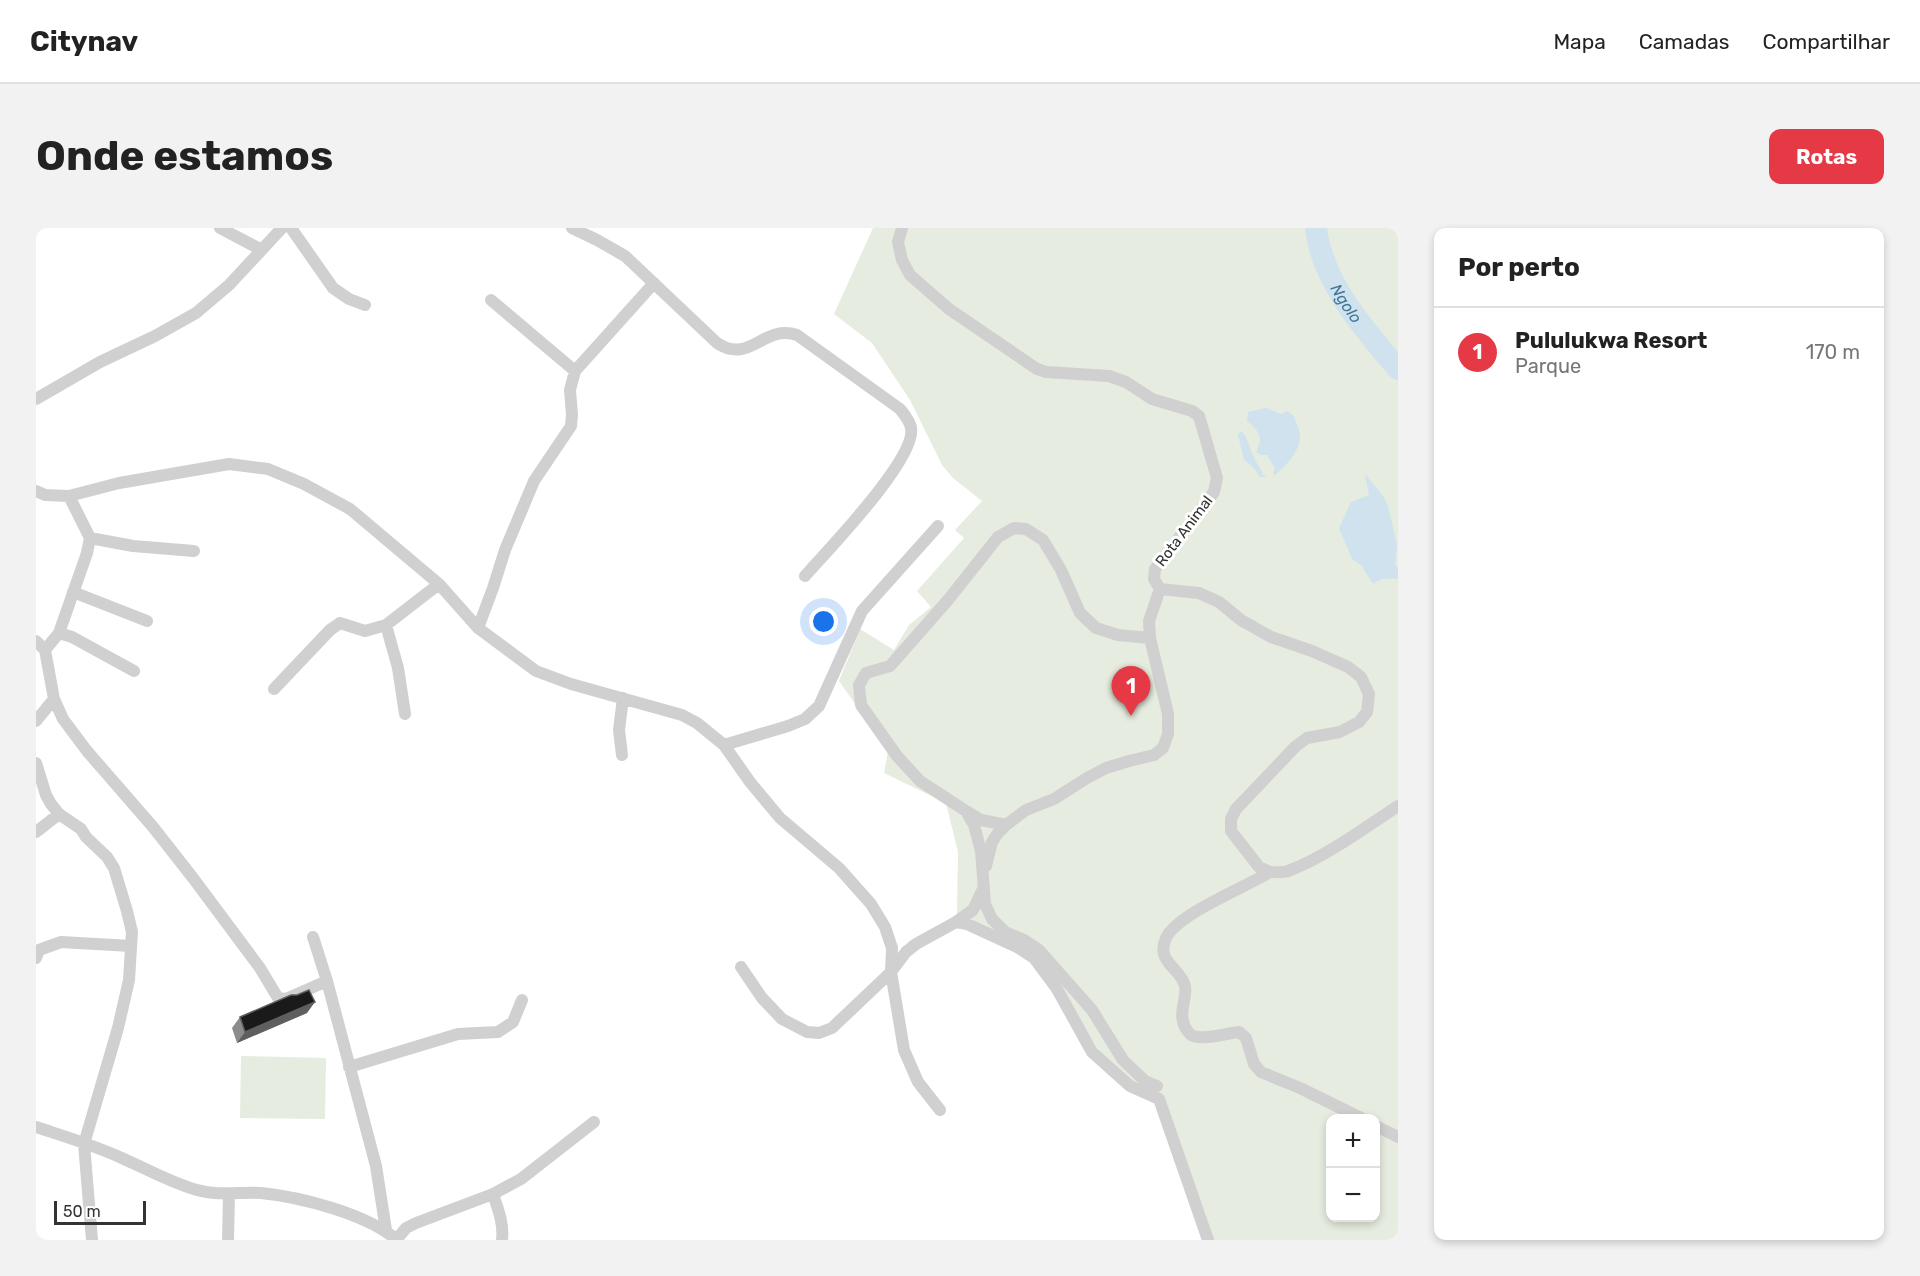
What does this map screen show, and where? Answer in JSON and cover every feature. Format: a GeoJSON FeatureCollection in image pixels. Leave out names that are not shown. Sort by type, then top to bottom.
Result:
{"type":"FeatureCollection","features":[{"type":"Feature","properties":{"kind":"street"},"geometry":{"type":"LineString","coordinates":[[220,228],[260,249]]}},
{"type":"Feature","properties":{"kind":"street"},"geometry":{"type":"LineString","coordinates":[[36,399],[100,362],[155,336],[196,313],[229,285],[260,249],[282,228]]}},
{"type":"Feature","properties":{"kind":"street"},"geometry":{"type":"LineString","coordinates":[[291,228],[333,288],[349,299],[365,305]]}},
{"type":"Feature","properties":{"kind":"street"},"geometry":{"type":"LineString","coordinates":[[572,228],[625,256],[727,350],[740,350],[773,335],[786,332],[797,335],[900,409],[908,418],[912,429],[911,440],[882,488],[805,576]]}},
{"type":"Feature","properties":{"kind":"street","name":"Rota Animal"},"geometry":{"type":"LineString","coordinates":[[902,228],[898,242],[902,260],[910,275],[949,309],[1038,369],[1053,373],[1109,376],[1126,382],[1152,399],[1192,411],[1199,416],[1216,478],[1214,492],[1155,569],[1154,579],[1160,589],[1199,593],[1219,602],[1241,620],[1271,637],[1312,651],[1348,667],[1361,677],[1370,694],[1367,712],[1359,722],[1340,732],[1307,738],[1236,810],[1230,819],[1231,831],[1239,842],[1259,867],[1270,872]]}},
{"type":"Feature","properties":{"kind":"street"},"geometry":{"type":"LineString","coordinates":[[478,628],[505,550],[534,481],[571,426],[570,390],[575,370],[654,283]]}},
{"type":"Feature","properties":{"kind":"street"},"geometry":{"type":"LineString","coordinates":[[491,300],[575,370]]}},
{"type":"Feature","properties":{"kind":"street"},"geometry":{"type":"LineString","coordinates":[[36,491],[45,495],[69,495],[119,483],[229,464],[268,469],[304,484],[350,509],[439,584],[478,628],[536,671],[571,684],[682,715],[697,723],[724,745],[750,782],[780,818],[839,868],[871,904],[885,927],[892,948],[891,972],[904,1050],[918,1082],[940,1110]]}},
{"type":"Feature","properties":{"kind":"street"},"geometry":{"type":"LineString","coordinates":[[69,495],[90,538],[87,553],[59,633],[40,646],[54,699],[63,719],[193,878],[260,968],[278,998],[286,999],[327,981]]}},
{"type":"Feature","properties":{"kind":"street"},"geometry":{"type":"LineString","coordinates":[[724,745],[788,726],[805,719],[819,706],[862,611],[938,526]]}},
{"type":"Feature","properties":{"kind":"street"},"geometry":{"type":"LineString","coordinates":[[1006,825],[981,820],[920,781],[897,756],[861,705],[859,685],[866,673],[890,666],[948,600],[998,537],[1014,528],[1026,529],[1043,540],[1061,570],[1080,613],[1096,628],[1118,635],[1150,638]]}},
{"type":"Feature","properties":{"kind":"street"},"geometry":{"type":"LineString","coordinates":[[90,538],[139,546],[194,551]]}},
{"type":"Feature","properties":{"kind":"street"},"geometry":{"type":"LineString","coordinates":[[274,689],[330,630],[340,623],[365,631],[386,625],[439,584]]}},
{"type":"Feature","properties":{"kind":"street"},"geometry":{"type":"LineString","coordinates":[[741,967],[762,998],[782,1018],[807,1032],[819,1033],[831,1028],[891,972],[906,952],[973,910],[985,886],[986,864],[992,842],[1006,825],[1026,810],[1054,799],[1106,768],[1154,755],[1163,748],[1168,734],[1168,714],[1150,638],[1149,621],[1160,589]]}},
{"type":"Feature","properties":{"kind":"street"},"geometry":{"type":"LineString","coordinates":[[73,592],[147,621]]}},
{"type":"Feature","properties":{"kind":"street"},"geometry":{"type":"LineString","coordinates":[[386,625],[398,668],[405,714]]}},
{"type":"Feature","properties":{"kind":"street"},"geometry":{"type":"LineString","coordinates":[[59,633],[72,637],[134,671]]}},
{"type":"Feature","properties":{"kind":"street"},"geometry":{"type":"LineString","coordinates":[[622,755],[619,730],[623,698]]}},
{"type":"Feature","properties":{"kind":"street"},"geometry":{"type":"LineString","coordinates":[[36,721],[54,699]]}},
{"type":"Feature","properties":{"kind":"street"},"geometry":{"type":"LineString","coordinates":[[36,763],[46,795],[59,814],[81,829],[114,868],[130,921],[129,980],[118,1028],[84,1144],[92,1240]]}},
{"type":"Feature","properties":{"kind":"street"},"geometry":{"type":"LineString","coordinates":[[1351,1114],[1300,1088],[1261,1072],[1254,1064],[1246,1038],[1239,1032],[1199,1039],[1191,1034],[1184,1023],[1182,1010],[1186,987],[1182,978],[1166,960],[1163,949],[1166,937],[1175,926],[1199,909],[1270,872],[1286,872],[1308,862],[1360,832],[1398,806]]}},
{"type":"Feature","properties":{"kind":"street"},"geometry":{"type":"LineString","coordinates":[[966,811],[974,825],[981,851],[986,904],[992,919],[1005,932],[1024,940],[1039,950],[1092,1010],[1123,1060],[1145,1080],[1157,1086]]}},
{"type":"Feature","properties":{"kind":"street"},"geometry":{"type":"LineString","coordinates":[[36,832],[59,814]]}},
{"type":"Feature","properties":{"kind":"street"},"geometry":{"type":"LineString","coordinates":[[956,921],[1017,947],[1034,958],[1057,989],[1092,1052],[1130,1086],[1159,1099],[1208,1240]]}},
{"type":"Feature","properties":{"kind":"street"},"geometry":{"type":"LineString","coordinates":[[313,937],[327,981],[376,1166],[386,1230]]}},
{"type":"Feature","properties":{"kind":"street"},"geometry":{"type":"LineString","coordinates":[[36,958],[39,950],[61,942],[131,946]]}},
{"type":"Feature","properties":{"kind":"street"},"geometry":{"type":"LineString","coordinates":[[349,1067],[458,1034],[498,1032],[513,1022],[522,1000]]}},
{"type":"Feature","properties":{"kind":"street"},"geometry":{"type":"LineString","coordinates":[[36,1127],[124,1159],[198,1191],[229,1194],[260,1193],[297,1199],[335,1209],[386,1230],[397,1240],[406,1228],[416,1223],[493,1194],[521,1179],[594,1122]]}},
{"type":"Feature","properties":{"kind":"street"},"geometry":{"type":"LineString","coordinates":[[1380,1128],[1398,1137]]}},
{"type":"Feature","properties":{"kind":"street"},"geometry":{"type":"LineString","coordinates":[[228,1240],[229,1194]]}},
{"type":"Feature","properties":{"kind":"street"},"geometry":{"type":"LineString","coordinates":[[493,1194],[500,1215],[502,1240]]}},
{"type":"Feature","properties":{"kind":"shaded area"},"geometry":{"type":"Polygon","coordinates":[[[873,228],[1398,228],[1398,1240],[1212,1240],[1161,1096],[1130,1081],[1097,1048],[1055,977],[957,915],[958,852],[946,803],[884,773],[888,751],[839,681],[860,629],[894,650],[909,625],[931,607],[917,591],[964,538],[955,530],[982,501],[953,478],[942,465],[910,400],[872,343],[834,314],[873,228]]]}},
{"type":"Feature","properties":{"kind":"shaded area"},"geometry":{"type":"Polygon","coordinates":[[[241,1056],[326,1058],[325,1119],[240,1118],[241,1056]]]}},
{"type":"Feature","properties":{"kind":"water"},"geometry":{"type":"Polygon","coordinates":[[[1266,408],[1282,414],[1287,411],[1294,416],[1300,433],[1299,444],[1294,454],[1275,475],[1273,473],[1275,468],[1267,455],[1256,452],[1260,438],[1255,428],[1247,421],[1248,412],[1266,408]]]}},
{"type":"Feature","properties":{"kind":"water"},"geometry":{"type":"Polygon","coordinates":[[[1241,431],[1247,438],[1263,475],[1267,477],[1260,477],[1244,460],[1238,435],[1241,431]]]}},
{"type":"Feature","properties":{"kind":"water"},"geometry":{"type":"Polygon","coordinates":[[[1365,474],[1388,506],[1397,545],[1395,565],[1398,567],[1398,579],[1385,579],[1373,584],[1361,565],[1352,559],[1339,528],[1351,502],[1369,495],[1365,474]]]}},
{"type":"Feature","properties":{"kind":"building"},"geometry":{"type":"Polygon","coordinates":[[[309,990],[315,1002],[245,1032],[240,1017],[291,995],[309,990]]]}},
{"type":"Feature","properties":{"kind":"waterway","name":"Ngolo"},"geometry":{"type":"LineString","coordinates":[[1316,228],[1327,267],[1346,304],[1398,369]]}},
{"type":"Feature","properties":{"kind":"place","name":"Pululukwa Resort"},"geometry":{"type":"Point","coordinates":[1131,716]}}]}
